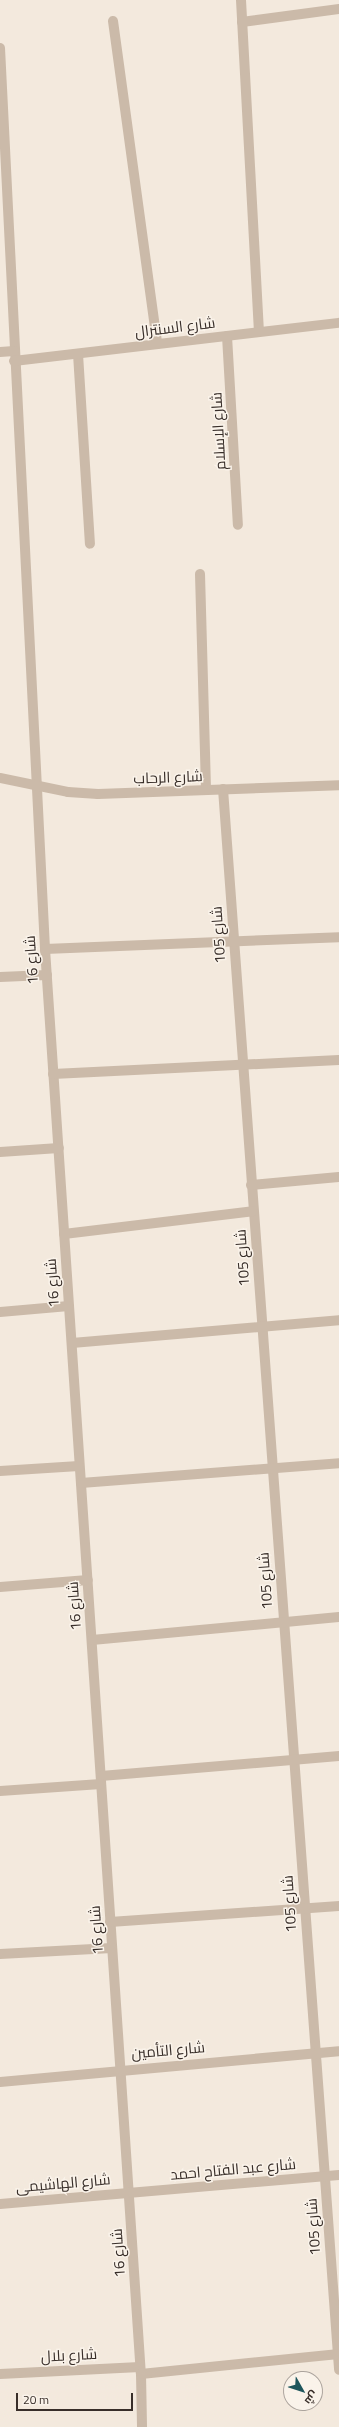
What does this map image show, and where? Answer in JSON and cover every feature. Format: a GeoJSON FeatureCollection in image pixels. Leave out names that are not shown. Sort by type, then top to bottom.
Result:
{"type":"FeatureCollection","features":[{"type":"Feature","properties":{"kind":"street"},"geometry":{"type":"LineString","coordinates":[[241,0],[259,332]]}},
{"type":"Feature","properties":{"kind":"street"},"geometry":{"type":"LineString","coordinates":[[242,22],[339,9]]}},
{"type":"Feature","properties":{"kind":"street"},"geometry":{"type":"LineString","coordinates":[[112,21],[157,344]]}},
{"type":"Feature","properties":{"kind":"street","name":"شارع 16"},"geometry":{"type":"LineString","coordinates":[[0,48],[5,240],[14,356],[35,784],[53,1074],[141,2370],[142,2427]]}},
{"type":"Feature","properties":{"kind":"street","name":"شارع السنترال"},"geometry":{"type":"LineString","coordinates":[[0,352],[14,356],[78,354],[339,323]]}},
{"type":"Feature","properties":{"kind":"street","name":"شارع الإسلام"},"geometry":{"type":"LineString","coordinates":[[227,336],[238,525]]}},
{"type":"Feature","properties":{"kind":"street"},"geometry":{"type":"LineString","coordinates":[[78,354],[90,544]]}},
{"type":"Feature","properties":{"kind":"street"},"geometry":{"type":"LineString","coordinates":[[200,574],[206,790]]}},
{"type":"Feature","properties":{"kind":"street","name":"شارع الرحاب"},"geometry":{"type":"LineString","coordinates":[[0,778],[68,792],[98,794],[339,785]]}},
{"type":"Feature","properties":{"kind":"street","name":"شارع 105"},"geometry":{"type":"LineString","coordinates":[[222,790],[339,2370]]}},
{"type":"Feature","properties":{"kind":"street"},"geometry":{"type":"LineString","coordinates":[[45,949],[339,937]]}},
{"type":"Feature","properties":{"kind":"street"},"geometry":{"type":"LineString","coordinates":[[0,977],[47,975]]}},
{"type":"Feature","properties":{"kind":"street"},"geometry":{"type":"LineString","coordinates":[[53,1074],[339,1060]]}},
{"type":"Feature","properties":{"kind":"street"},"geometry":{"type":"LineString","coordinates":[[0,1152],[59,1148]]}},
{"type":"Feature","properties":{"kind":"street"},"geometry":{"type":"LineString","coordinates":[[251,1185],[339,1177]]}},
{"type":"Feature","properties":{"kind":"street"},"geometry":{"type":"LineString","coordinates":[[64,1234],[253,1211]]}},
{"type":"Feature","properties":{"kind":"street"},"geometry":{"type":"LineString","coordinates":[[0,1312],[69,1306]]}},
{"type":"Feature","properties":{"kind":"street"},"geometry":{"type":"LineString","coordinates":[[72,1343],[339,1320]]}},
{"type":"Feature","properties":{"kind":"street"},"geometry":{"type":"LineString","coordinates":[[81,1483],[339,1463]]}},
{"type":"Feature","properties":{"kind":"street"},"geometry":{"type":"LineString","coordinates":[[0,1471],[80,1466]]}},
{"type":"Feature","properties":{"kind":"street"},"geometry":{"type":"LineString","coordinates":[[0,1588],[88,1580]]}},
{"type":"Feature","properties":{"kind":"street"},"geometry":{"type":"LineString","coordinates":[[92,1640],[339,1617]]}},
{"type":"Feature","properties":{"kind":"street"},"geometry":{"type":"LineString","coordinates":[[0,1791],[339,1756]]}},
{"type":"Feature","properties":{"kind":"street"},"geometry":{"type":"LineString","coordinates":[[110,1922],[339,1906]]}},
{"type":"Feature","properties":{"kind":"street"},"geometry":{"type":"LineString","coordinates":[[0,1954],[112,1948]]}},
{"type":"Feature","properties":{"kind":"street","name":"شارع التأمين"},"geometry":{"type":"LineString","coordinates":[[0,2082],[120,2069],[339,2051]]}},
{"type":"Feature","properties":{"kind":"street","name":"شارع عبد الفتاح احمد"},"geometry":{"type":"LineString","coordinates":[[129,2192],[339,2175]]}},
{"type":"Feature","properties":{"kind":"street","name":"شارع الهاشيمى"},"geometry":{"type":"LineString","coordinates":[[0,2204],[129,2192]]}},
{"type":"Feature","properties":{"kind":"street","name":"شارع بلال"},"geometry":{"type":"LineString","coordinates":[[0,2374],[141,2370],[338,2354]]}}]}
